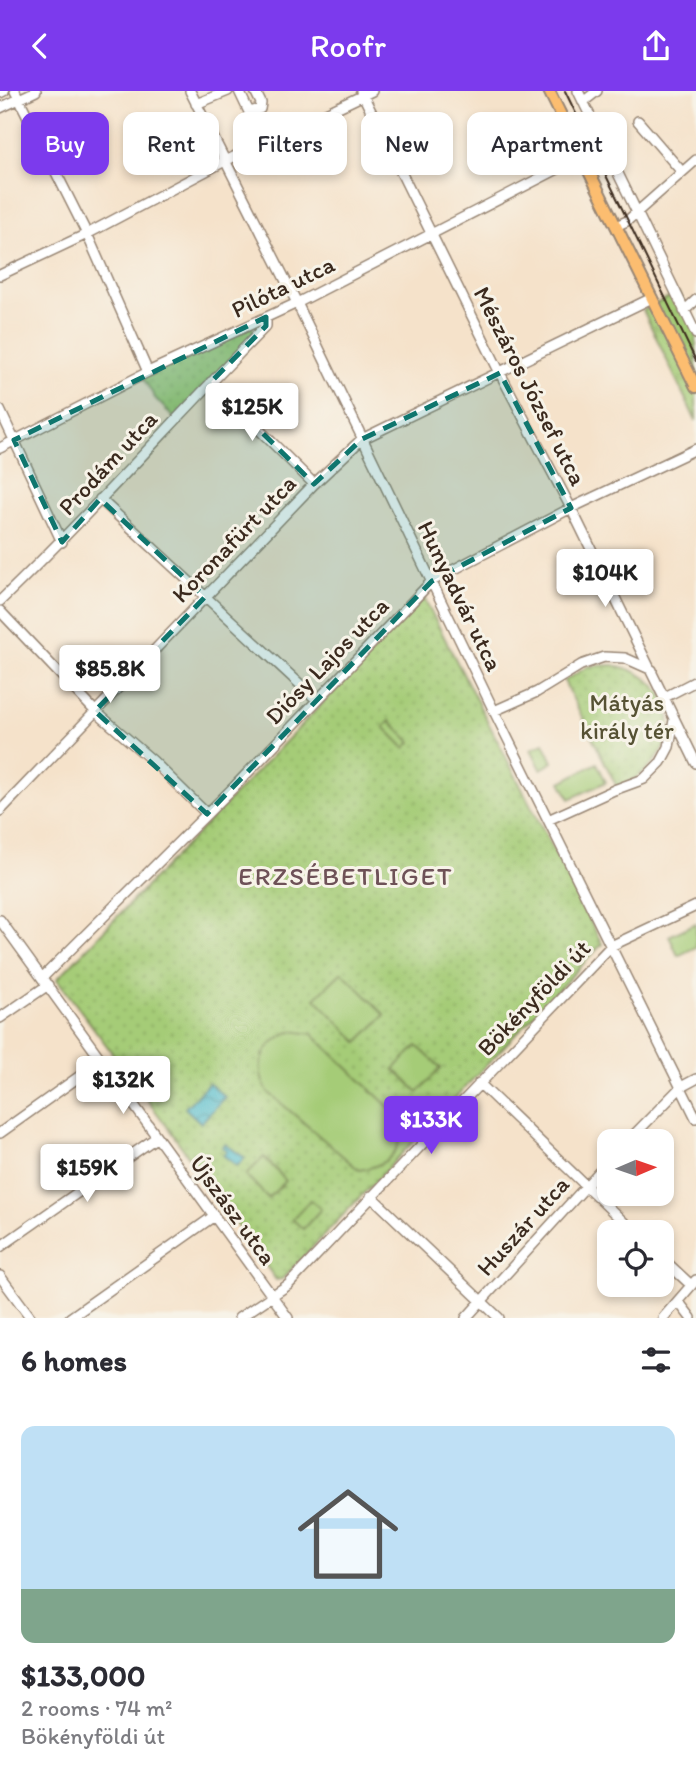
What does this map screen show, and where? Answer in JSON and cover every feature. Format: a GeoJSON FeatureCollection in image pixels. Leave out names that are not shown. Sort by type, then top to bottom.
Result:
{"type":"FeatureCollection","features":[{"type":"Feature","properties":{"kind":"main road"},"geometry":{"type":"LineString","coordinates":[[549,91],[559,112]]}},
{"type":"Feature","properties":{"kind":"main road"},"geometry":{"type":"LineString","coordinates":[[590,175],[696,387]]}},
{"type":"Feature","properties":{"kind":"street"},"geometry":{"type":"LineString","coordinates":[[0,108],[17,95],[36,91]]}},
{"type":"Feature","properties":{"kind":"street","name":"Hunyadvár utca"},"geometry":{"type":"LineString","coordinates":[[190,91],[223,162],[297,303],[494,711],[696,1118]]}},
{"type":"Feature","properties":{"kind":"street"},"geometry":{"type":"LineString","coordinates":[[196,104],[228,91]]}},
{"type":"Feature","properties":{"kind":"street"},"geometry":{"type":"LineString","coordinates":[[239,91],[249,112],[260,109],[261,103],[255,91]]}},
{"type":"Feature","properties":{"kind":"street"},"geometry":{"type":"LineString","coordinates":[[578,91],[696,334]]}},
{"type":"Feature","properties":{"kind":"street"},"geometry":{"type":"LineString","coordinates":[[583,102],[597,91]]}},
{"type":"Feature","properties":{"kind":"street"},"geometry":{"type":"LineString","coordinates":[[0,275],[87,234],[223,162],[366,92]]}},
{"type":"Feature","properties":{"kind":"street","name":"Mészáros József utca"},"geometry":{"type":"LineString","coordinates":[[366,92],[431,235],[571,508],[696,763]]}},
{"type":"Feature","properties":{"kind":"street"},"geometry":{"type":"LineString","coordinates":[[17,95],[87,234],[148,372]]}},
{"type":"Feature","properties":{"kind":"street"},"geometry":{"type":"LineString","coordinates":[[638,121],[682,172]]}},
{"type":"Feature","properties":{"kind":"street"},"geometry":{"type":"LineString","coordinates":[[616,226],[636,213],[696,160]]}},
{"type":"Feature","properties":{"kind":"street","name":"Pilóta utca"},"geometry":{"type":"LineString","coordinates":[[0,448],[148,372],[297,303],[546,175]]}},
{"type":"Feature","properties":{"kind":"street","name":"Koronafürt utca"},"geometry":{"type":"LineString","coordinates":[[0,811],[314,484],[362,439],[652,298]]}},
{"type":"Feature","properties":{"kind":"street"},"geometry":{"type":"LineString","coordinates":[[684,311],[696,300]]}},
{"type":"Feature","properties":{"kind":"street","name":"Prodám utca"},"geometry":{"type":"LineString","coordinates":[[0,601],[62,542],[266,326],[266,317]]}},
{"type":"Feature","properties":{"kind":"street"},"geometry":{"type":"LineString","coordinates":[[211,382],[314,484]]}},
{"type":"Feature","properties":{"kind":"street"},"geometry":{"type":"LineString","coordinates":[[0,410],[62,542]]}},
{"type":"Feature","properties":{"kind":"street","name":"Diósy Lajos utca"},"geometry":{"type":"LineString","coordinates":[[0,1019],[45,982],[432,581],[571,508],[696,449]]}},
{"type":"Feature","properties":{"kind":"street"},"geometry":{"type":"LineString","coordinates":[[100,499],[317,700]]}},
{"type":"Feature","properties":{"kind":"street"},"geometry":{"type":"LineString","coordinates":[[0,611],[95,711],[153,761],[206,814]]}},
{"type":"Feature","properties":{"kind":"street"},"geometry":{"type":"LineString","coordinates":[[494,711],[537,692],[582,664],[604,657],[625,658],[652,670]]}},
{"type":"Feature","properties":{"kind":"street"},"geometry":{"type":"LineString","coordinates":[[665,697],[696,681]]}},
{"type":"Feature","properties":{"kind":"street"},"geometry":{"type":"LineString","coordinates":[[548,820],[644,779],[661,762],[669,747],[674,719]]}},
{"type":"Feature","properties":{"kind":"street","name":"Bökényföldi út"},"geometry":{"type":"LineString","coordinates":[[239,1318],[288,1285],[611,946],[696,906]]}},
{"type":"Feature","properties":{"kind":"street","name":"Újszász utca"},"geometry":{"type":"LineString","coordinates":[[0,920],[3,931],[45,982],[288,1318]]}},
{"type":"Feature","properties":{"kind":"street"},"geometry":{"type":"LineString","coordinates":[[0,1133],[102,1061]]}},
{"type":"Feature","properties":{"kind":"street"},"geometry":{"type":"LineString","coordinates":[[640,1129],[681,1087],[696,1079]]}},
{"type":"Feature","properties":{"kind":"street"},"geometry":{"type":"LineString","coordinates":[[479,1083],[621,1220]]}},
{"type":"Feature","properties":{"kind":"street"},"geometry":{"type":"LineString","coordinates":[[0,1247],[157,1137]]}},
{"type":"Feature","properties":{"kind":"street","name":"Huszár utca"},"geometry":{"type":"LineString","coordinates":[[466,1318],[597,1174]]}},
{"type":"Feature","properties":{"kind":"street"},"geometry":{"type":"LineString","coordinates":[[371,1196],[499,1318]]}},
{"type":"Feature","properties":{"kind":"street"},"geometry":{"type":"LineString","coordinates":[[70,1318],[214,1216]]}},
{"type":"Feature","properties":{"kind":"street"},"geometry":{"type":"LineString","coordinates":[[663,1318],[694,1283],[674,1267]]}},
{"type":"Feature","properties":{"kind":"street"},"geometry":{"type":"LineString","coordinates":[[1,1278],[31,1318]]}},
{"type":"Feature","properties":{"kind":"street"},"geometry":{"type":"LineString","coordinates":[[678,1301],[691,1318]]}},
{"type":"Feature","properties":{"kind":"highlighted area"},"geometry":{"type":"Polygon","coordinates":[[[266,317],[266,326],[211,382],[314,484],[362,439],[500,373],[571,508],[432,581],[207,814],[95,711],[205,597],[100,499],[62,542],[14,440],[266,317]]]}},
{"type":"Feature","properties":{"kind":"green space"},"geometry":{"type":"Polygon","coordinates":[[[678,293],[696,322],[696,421],[643,310],[678,293]]]}},
{"type":"Feature","properties":{"kind":"green space"},"geometry":{"type":"Polygon","coordinates":[[[251,326],[256,334],[175,419],[155,398],[142,376],[251,326]]]}},
{"type":"Feature","properties":{"kind":"green space"},"geometry":{"type":"Polygon","coordinates":[[[424,598],[602,944],[282,1279],[276,1280],[169,1129],[57,979],[424,598]]]}},
{"type":"Feature","properties":{"kind":"green space","name":"Mátyás király tér"},"geometry":{"type":"Polygon","coordinates":[[[613,665],[638,674],[656,687],[666,704],[669,722],[666,741],[656,759],[640,775],[617,787],[564,681],[589,666],[613,665]]]}},
{"type":"Feature","properties":{"kind":"green space"},"geometry":{"type":"Polygon","coordinates":[[[390,721],[411,742],[405,748],[384,727],[390,721]]]}},
{"type":"Feature","properties":{"kind":"green space"},"geometry":{"type":"Polygon","coordinates":[[[544,743],[553,762],[541,769],[531,749],[544,743]]]}},
{"type":"Feature","properties":{"kind":"green space"},"geometry":{"type":"Polygon","coordinates":[[[597,763],[606,782],[570,799],[561,782],[597,763]]]}},
{"type":"Feature","properties":{"kind":"green space"},"geometry":{"type":"Polygon","coordinates":[[[696,923],[696,947],[678,956],[669,936],[696,923]]]}},
{"type":"Feature","properties":{"kind":"green space"},"geometry":{"type":"Polygon","coordinates":[[[342,972],[385,1015],[358,1042],[315,998],[342,972]]]}},
{"type":"Feature","properties":{"kind":"green space"},"geometry":{"type":"Polygon","coordinates":[[[292,1031],[312,1034],[391,1109],[400,1131],[399,1141],[396,1150],[382,1163],[359,1170],[268,1092],[261,1073],[264,1056],[274,1042],[292,1031]]]}},
{"type":"Feature","properties":{"kind":"green space"},"geometry":{"type":"Polygon","coordinates":[[[417,1046],[441,1068],[418,1092],[394,1069],[417,1046]]]}},
{"type":"Feature","properties":{"kind":"green space"},"geometry":{"type":"Polygon","coordinates":[[[264,1157],[286,1181],[268,1198],[246,1175],[264,1157]]]}},
{"type":"Feature","properties":{"kind":"green space"},"geometry":{"type":"Polygon","coordinates":[[[310,1200],[321,1209],[303,1229],[292,1219],[310,1200]]]}},
{"type":"Feature","properties":{"kind":"water"},"geometry":{"type":"Polygon","coordinates":[[[209,1083],[225,1097],[201,1123],[185,1108],[209,1083]]]}},
{"type":"Feature","properties":{"kind":"water"},"geometry":{"type":"Polygon","coordinates":[[[225,1144],[245,1158],[237,1166],[223,1155],[227,1151],[222,1147],[225,1144]]]}},
{"type":"Feature","properties":{"kind":"tram line"},"geometry":{"type":"LineString","coordinates":[[565,91],[696,361]]}},
{"type":"Feature","properties":{"kind":"district","name":"ERZSÉBETLIGET"},"geometry":{"type":"Point","coordinates":[346,876]}}]}
